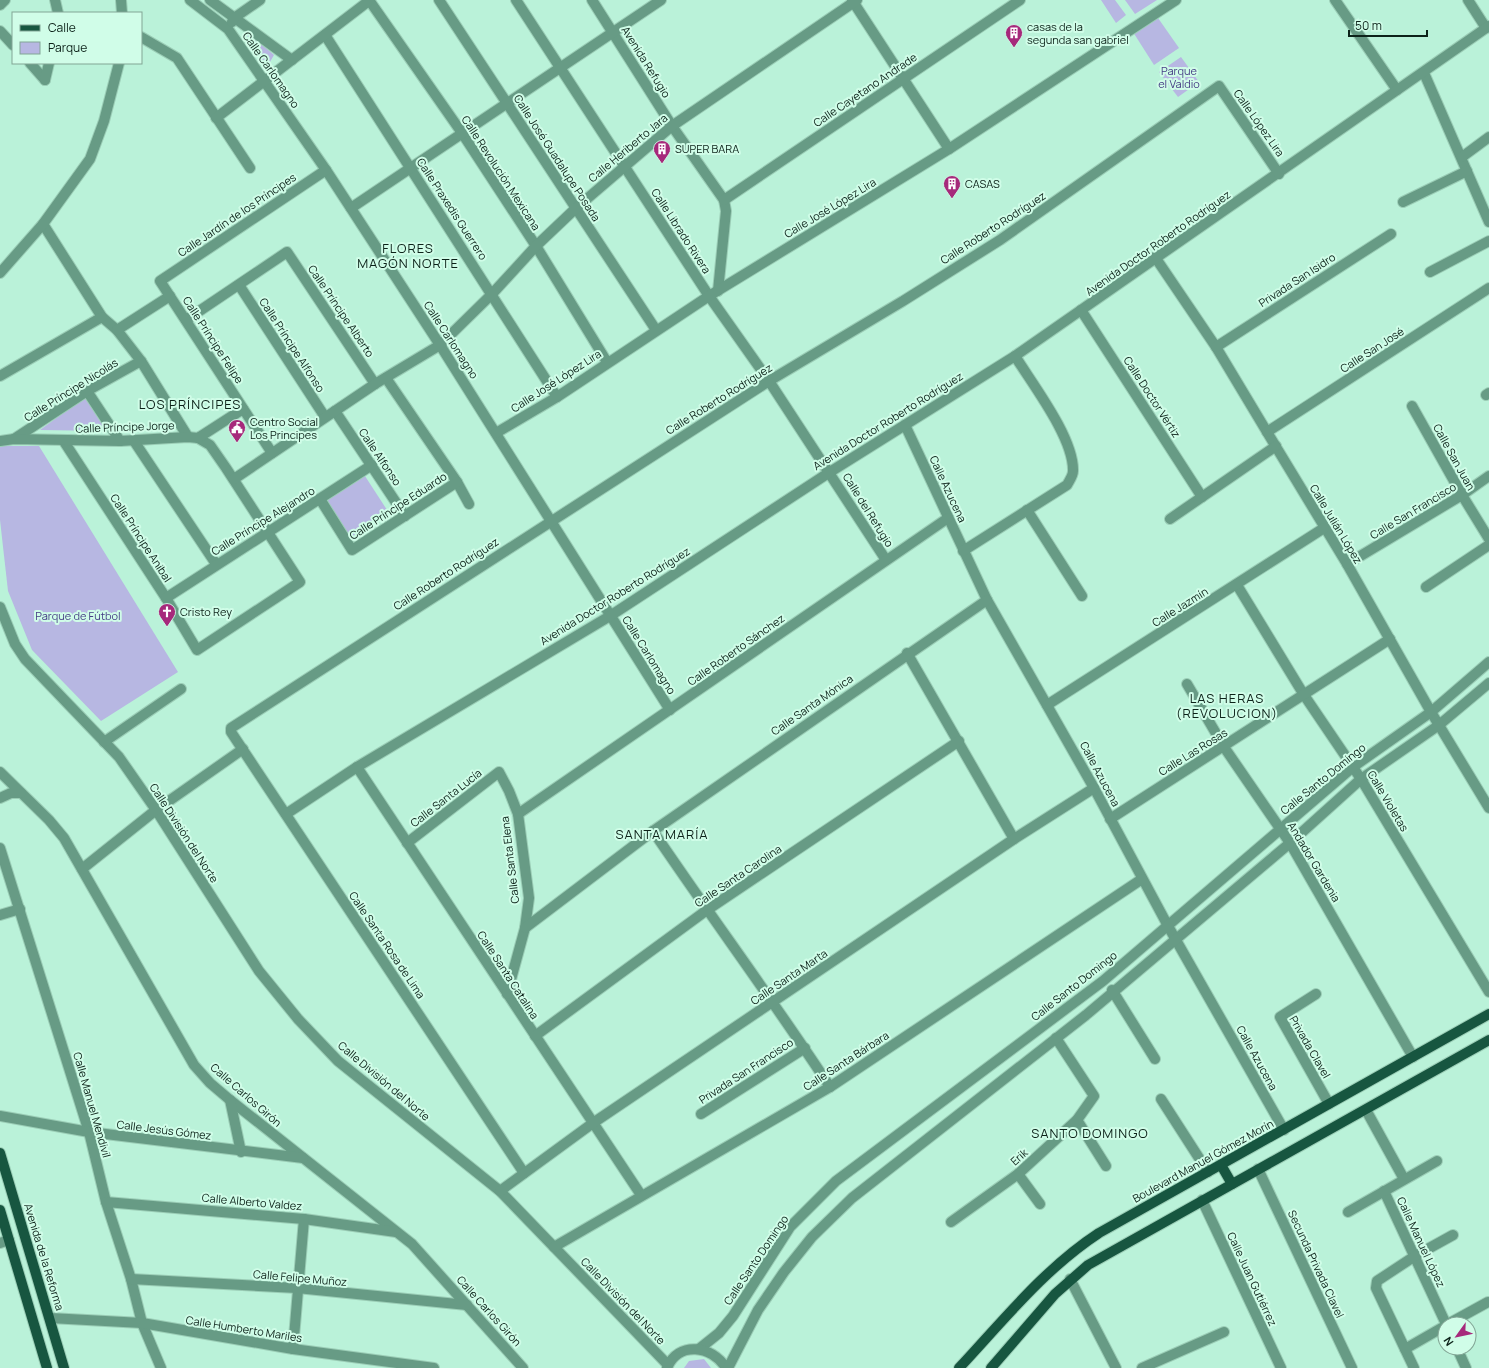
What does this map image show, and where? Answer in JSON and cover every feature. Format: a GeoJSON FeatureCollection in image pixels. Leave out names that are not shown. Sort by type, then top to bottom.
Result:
{"type":"FeatureCollection","features":[{"type":"Feature","properties":{"kind":"main road","name":"Boulevard Manuel Gómez Morín"},"geometry":{"type":"LineString","coordinates":[[959,1368],[1059,1262],[1099,1234],[1489,1014]]}},
{"type":"Feature","properties":{"kind":"main road"},"geometry":{"type":"LineString","coordinates":[[991,1368],[1055,1294],[1070,1279],[1107,1253],[1366,1110],[1489,1040]]}},
{"type":"Feature","properties":{"kind":"main road","name":"Avenida de la Reforma"},"geometry":{"type":"LineString","coordinates":[[0,1153],[64,1368]]}},
{"type":"Feature","properties":{"kind":"main road"},"geometry":{"type":"LineString","coordinates":[[1221,1165],[1232,1184]]}},
{"type":"Feature","properties":{"kind":"main road"},"geometry":{"type":"LineString","coordinates":[[0,1210],[4,1241],[47,1368]]}},
{"type":"Feature","properties":{"kind":"street"},"geometry":{"type":"LineString","coordinates":[[0,5],[5,0]]}},
{"type":"Feature","properties":{"kind":"street"},"geometry":{"type":"LineString","coordinates":[[55,0],[58,12]]}},
{"type":"Feature","properties":{"kind":"street"},"geometry":{"type":"LineString","coordinates":[[121,0],[122,12]]}},
{"type":"Feature","properties":{"kind":"street","name":"Calle Carlomagno"},"geometry":{"type":"LineString","coordinates":[[190,0],[228,29],[326,170],[440,344],[670,710]]}},
{"type":"Feature","properties":{"kind":"street","name":"Calle Carlomagno"},"geometry":{"type":"LineString","coordinates":[[210,0],[292,60]]}},
{"type":"Feature","properties":{"kind":"street"},"geometry":{"type":"LineString","coordinates":[[228,29],[234,18],[260,0]]}},
{"type":"Feature","properties":{"kind":"street"},"geometry":{"type":"LineString","coordinates":[[216,118],[369,0]]}},
{"type":"Feature","properties":{"kind":"street","name":"Calle Revolución Mexicana"},"geometry":{"type":"LineString","coordinates":[[369,0],[462,133],[536,246],[607,362]]}},
{"type":"Feature","properties":{"kind":"street","name":"Calle José Guadalupe Posada"},"geometry":{"type":"LineString","coordinates":[[439,0],[656,330]]}},
{"type":"Feature","properties":{"kind":"street","name":"Calle Librado Rivera"},"geometry":{"type":"LineString","coordinates":[[516,0],[624,166],[713,293],[769,381],[830,472]]}},
{"type":"Feature","properties":{"kind":"street","name":"Avenida Refugio"},"geometry":{"type":"LineString","coordinates":[[592,0],[672,126],[724,200]]}},
{"type":"Feature","properties":{"kind":"street"},"geometry":{"type":"LineString","coordinates":[[350,208],[661,0]]}},
{"type":"Feature","properties":{"kind":"street","name":"Calle Cayetano Andrade"},"geometry":{"type":"LineString","coordinates":[[724,200],[1020,0]]}},
{"type":"Feature","properties":{"kind":"street","name":"Calle José López Lira"},"geometry":{"type":"LineString","coordinates":[[496,433],[557,397],[607,362],[713,293],[949,149],[1176,0]]}},
{"type":"Feature","properties":{"kind":"street"},"geometry":{"type":"LineString","coordinates":[[1335,0],[1397,90]]}},
{"type":"Feature","properties":{"kind":"street"},"geometry":{"type":"LineString","coordinates":[[1468,0],[1488,27]]}},
{"type":"Feature","properties":{"kind":"street"},"geometry":{"type":"LineString","coordinates":[[854,1],[949,149]]}},
{"type":"Feature","properties":{"kind":"street","name":"Calle Heriberto Jara"},"geometry":{"type":"LineString","coordinates":[[440,344],[492,294],[536,246],[575,209],[672,126],[854,1]]}},
{"type":"Feature","properties":{"kind":"street","name":"Avenida Doctor Roberto Rodríguez"},"geometry":{"type":"LineString","coordinates":[[286,814],[356,766],[610,616],[830,472],[1015,356],[1155,257],[1279,174],[1488,27]]}},
{"type":"Feature","properties":{"kind":"street"},"geometry":{"type":"LineString","coordinates":[[0,32],[12,44]]}},
{"type":"Feature","properties":{"kind":"street","name":"Calle Praxedis Guerrero"},"geometry":{"type":"LineString","coordinates":[[325,35],[557,397]]}},
{"type":"Feature","properties":{"kind":"street"},"geometry":{"type":"LineString","coordinates":[[142,38],[177,58],[250,168]]}},
{"type":"Feature","properties":{"kind":"street"},"geometry":{"type":"LineString","coordinates":[[31,64],[45,80],[49,64]]}},
{"type":"Feature","properties":{"kind":"street"},"geometry":{"type":"LineString","coordinates":[[0,273],[43,224],[90,159],[104,120],[119,64]]}},
{"type":"Feature","properties":{"kind":"street"},"geometry":{"type":"LineString","coordinates":[[1424,73],[1462,157],[1489,222]]}},
{"type":"Feature","properties":{"kind":"street","name":"Calle López Lira"},"geometry":{"type":"LineString","coordinates":[[1219,86],[1279,174]]}},
{"type":"Feature","properties":{"kind":"street","name":"Calle Roberto Rodríguez"},"geometry":{"type":"LineString","coordinates":[[231,730],[231,728],[769,381],[1000,240],[1219,86]]}},
{"type":"Feature","properties":{"kind":"street"},"geometry":{"type":"LineString","coordinates":[[1462,157],[1489,138]]}},
{"type":"Feature","properties":{"kind":"street","name":"Calle Jardín de los Príncipes"},"geometry":{"type":"LineString","coordinates":[[160,281],[326,170]]}},
{"type":"Feature","properties":{"kind":"street"},"geometry":{"type":"LineString","coordinates":[[1403,202],[1467,171]]}},
{"type":"Feature","properties":{"kind":"street"},"geometry":{"type":"LineString","coordinates":[[713,293],[726,211],[724,200]]}},
{"type":"Feature","properties":{"kind":"street"},"geometry":{"type":"LineString","coordinates":[[43,224],[102,317],[117,330],[141,361],[188,436]]}},
{"type":"Feature","properties":{"kind":"street","name":"Privada San Isidro"},"geometry":{"type":"LineString","coordinates":[[1216,348],[1391,234]]}},
{"type":"Feature","properties":{"kind":"street"},"geometry":{"type":"LineString","coordinates":[[1430,272],[1489,240]]}},
{"type":"Feature","properties":{"kind":"street","name":"Calle Príncipe Alberto"},"geometry":{"type":"LineString","coordinates":[[239,285],[287,252],[375,384]]}},
{"type":"Feature","properties":{"kind":"street","name":"Calle Julián López"},"geometry":{"type":"LineString","coordinates":[[1155,257],[1216,348],[1276,446],[1347,564],[1431,712],[1489,808]]}},
{"type":"Feature","properties":{"kind":"street","name":"Calle Príncipe Felipe"},"geometry":{"type":"LineString","coordinates":[[160,281],[272,453]]}},
{"type":"Feature","properties":{"kind":"street"},"geometry":{"type":"LineString","coordinates":[[186,320],[239,285]]}},
{"type":"Feature","properties":{"kind":"street","name":"Calle Príncipe Alfonso"},"geometry":{"type":"LineString","coordinates":[[239,285],[325,418]]}},
{"type":"Feature","properties":{"kind":"street","name":"Calle San José"},"geometry":{"type":"LineString","coordinates":[[1267,432],[1489,288]]}},
{"type":"Feature","properties":{"kind":"street"},"geometry":{"type":"LineString","coordinates":[[117,330],[170,296]]}},
{"type":"Feature","properties":{"kind":"street","name":"Calle Doctor Vértiz"},"geometry":{"type":"LineString","coordinates":[[1081,310],[1202,497]]}},
{"type":"Feature","properties":{"kind":"street"},"geometry":{"type":"LineString","coordinates":[[0,376],[102,317]]}},
{"type":"Feature","properties":{"kind":"street"},"geometry":{"type":"LineString","coordinates":[[234,479],[375,384],[440,344]]}},
{"type":"Feature","properties":{"kind":"street"},"geometry":{"type":"LineString","coordinates":[[963,551],[1067,485],[1074,473],[1071,454],[1062,432],[1015,356]]}},
{"type":"Feature","properties":{"kind":"street","name":"Calle Príncipe Nicolás"},"geometry":{"type":"LineString","coordinates":[[14,439],[87,391],[141,361]]}},
{"type":"Feature","properties":{"kind":"street"},"geometry":{"type":"LineString","coordinates":[[386,378],[457,482],[469,504]]}},
{"type":"Feature","properties":{"kind":"street"},"geometry":{"type":"LineString","coordinates":[[87,391],[120,441]]}},
{"type":"Feature","properties":{"kind":"street","name":"Calle San Juan"},"geometry":{"type":"LineString","coordinates":[[1412,406],[1489,540]]}},
{"type":"Feature","properties":{"kind":"street"},"geometry":{"type":"LineString","coordinates":[[243,409],[198,438],[210,445],[268,532]]}},
{"type":"Feature","properties":{"kind":"street","name":"Calle Alfonso"},"geometry":{"type":"LineString","coordinates":[[335,411],[405,516]]}},
{"type":"Feature","properties":{"kind":"street","name":"Calle Azucena"},"geometry":{"type":"LineString","coordinates":[[905,425],[987,600],[1048,705],[1168,926],[1284,1130]]}},
{"type":"Feature","properties":{"kind":"street","name":"Calle Príncipe Jorge"},"geometry":{"type":"LineString","coordinates":[[0,441],[14,439],[134,441],[188,436],[198,438]]}},
{"type":"Feature","properties":{"kind":"street","name":"Calle Príncipe Anibal"},"geometry":{"type":"LineString","coordinates":[[63,440],[166,598],[197,650],[300,582],[268,532]]}},
{"type":"Feature","properties":{"kind":"street"},"geometry":{"type":"LineString","coordinates":[[134,441],[216,564]]}},
{"type":"Feature","properties":{"kind":"street"},"geometry":{"type":"LineString","coordinates":[[1170,518],[1276,446]]}},
{"type":"Feature","properties":{"kind":"street","name":"Calle Príncipe Alejandro"},"geometry":{"type":"LineString","coordinates":[[166,598],[216,564],[372,465]]}},
{"type":"Feature","properties":{"kind":"street","name":"Calle del Refugio"},"geometry":{"type":"LineString","coordinates":[[830,472],[886,560]]}},
{"type":"Feature","properties":{"kind":"street","name":"Calle San Francisco"},"geometry":{"type":"LineString","coordinates":[[1347,564],[1462,495],[1489,476]]}},
{"type":"Feature","properties":{"kind":"street","name":"Calle Príncipe Eduardo"},"geometry":{"type":"LineString","coordinates":[[320,499],[352,550],[457,482]]}},
{"type":"Feature","properties":{"kind":"street"},"geometry":{"type":"LineString","coordinates":[[1028,510],[1082,596]]}},
{"type":"Feature","properties":{"kind":"street","name":"Calle Roberto Sánchez"},"geometry":{"type":"LineString","coordinates":[[518,814],[948,518]]}},
{"type":"Feature","properties":{"kind":"street","name":"Calle Jazmín"},"geometry":{"type":"LineString","coordinates":[[1048,705],[1324,528]]}},
{"type":"Feature","properties":{"kind":"street"},"geometry":{"type":"LineString","coordinates":[[1426,587],[1489,545]]}},
{"type":"Feature","properties":{"kind":"street","name":"Calle Violetas"},"geometry":{"type":"LineString","coordinates":[[1237,585],[1304,695],[1353,767],[1489,992]]}},
{"type":"Feature","properties":{"kind":"street","name":"Calle Santa Mónica"},"geometry":{"type":"LineString","coordinates":[[525,928],[653,831],[907,653],[987,600]]}},
{"type":"Feature","properties":{"kind":"street","name":"Calle División del Norte"},"geometry":{"type":"LineString","coordinates":[[0,607],[15,644],[25,659],[118,757],[156,810],[258,971],[298,1019],[338,1061],[500,1191],[668,1367]]}},
{"type":"Feature","properties":{"kind":"street","name":"Calle Las Rosas"},"geometry":{"type":"LineString","coordinates":[[1110,819],[1390,639]]}},
{"type":"Feature","properties":{"kind":"street"},"geometry":{"type":"LineString","coordinates":[[907,653],[1014,839]]}},
{"type":"Feature","properties":{"kind":"street","name":"Calle Santo Domingo"},"geometry":{"type":"LineString","coordinates":[[699,1349],[719,1333],[733,1316],[790,1227],[836,1181],[1103,981],[1353,767],[1431,712],[1489,662]]}},
{"type":"Feature","properties":{"kind":"street"},"geometry":{"type":"LineString","coordinates":[[668,1367],[676,1356],[681,1353],[687,1350],[699,1349],[711,1352],[721,1360],[727,1368],[758,1310],[784,1272],[818,1232],[852,1198],[1056,1038],[1290,843],[1361,780],[1439,725],[1489,683]]}},
{"type":"Feature","properties":{"kind":"street","name":"Andador Gardenia"},"geometry":{"type":"LineString","coordinates":[[1187,684],[1224,747],[1290,843],[1413,1057]]}},
{"type":"Feature","properties":{"kind":"street"},"geometry":{"type":"LineString","coordinates":[[104,742],[181,689]]}},
{"type":"Feature","properties":{"kind":"street","name":"Calle Santa Rosa de Lima"},"geometry":{"type":"LineString","coordinates":[[231,730],[524,1173]]}},
{"type":"Feature","properties":{"kind":"street","name":"Calle Santa Carolina"},"geometry":{"type":"LineString","coordinates":[[535,1036],[707,910],[959,741]]}},
{"type":"Feature","properties":{"kind":"street"},"geometry":{"type":"LineString","coordinates":[[82,869],[156,810],[243,749]]}},
{"type":"Feature","properties":{"kind":"street","name":"Calle Santa Catalina"},"geometry":{"type":"LineString","coordinates":[[356,766],[641,1195]]}},
{"type":"Feature","properties":{"kind":"street","name":"Calle Carlos Girón"},"geometry":{"type":"LineString","coordinates":[[0,772],[50,820],[64,838],[194,1065],[210,1083],[230,1100],[412,1244],[523,1368]]}},
{"type":"Feature","properties":{"kind":"street","name":"Calle Santa Elena"},"geometry":{"type":"LineString","coordinates":[[499,772],[509,791],[518,814],[529,898],[525,928],[507,994]]}},
{"type":"Feature","properties":{"kind":"street","name":"Calle Santa Lucía"},"geometry":{"type":"LineString","coordinates":[[407,843],[499,772]]}},
{"type":"Feature","properties":{"kind":"street","name":"Calle Santa Marta"},"geometry":{"type":"LineString","coordinates":[[500,1191],[594,1123],[1014,839],[1094,788]]}},
{"type":"Feature","properties":{"kind":"street"},"geometry":{"type":"LineString","coordinates":[[0,798],[11,794],[21,793]]}},
{"type":"Feature","properties":{"kind":"street"},"geometry":{"type":"LineString","coordinates":[[653,831],[707,910],[774,1002],[830,1086]]}},
{"type":"Feature","properties":{"kind":"street","name":"Calle Manuel Mendivil"},"geometry":{"type":"LineString","coordinates":[[0,848],[89,1132],[106,1202],[131,1279],[142,1324],[161,1368]]}},
{"type":"Feature","properties":{"kind":"street","name":"Calle Santa Bárbara"},"geometry":{"type":"LineString","coordinates":[[554,1248],[641,1195],[830,1086],[1142,879]]}},
{"type":"Feature","properties":{"kind":"street"},"geometry":{"type":"LineString","coordinates":[[0,915],[20,909]]}},
{"type":"Feature","properties":{"kind":"street"},"geometry":{"type":"LineString","coordinates":[[1112,990],[1155,1058]]}},
{"type":"Feature","properties":{"kind":"street","name":"Privada Clavel"},"geometry":{"type":"LineString","coordinates":[[1316,994],[1280,1017],[1329,1104]]}},
{"type":"Feature","properties":{"kind":"street","name":"Erik"},"geometry":{"type":"LineString","coordinates":[[951,1222],[1018,1174],[1077,1120],[1094,1096],[1056,1038]]}},
{"type":"Feature","properties":{"kind":"street","name":"Privada San Francisco"},"geometry":{"type":"LineString","coordinates":[[701,1114],[805,1048]]}},
{"type":"Feature","properties":{"kind":"street"},"geometry":{"type":"LineString","coordinates":[[1161,1099],[1208,1172]]}},
{"type":"Feature","properties":{"kind":"street"},"geometry":{"type":"LineString","coordinates":[[230,1100],[241,1152]]}},
{"type":"Feature","properties":{"kind":"street","name":"Calle Manuel López"},"geometry":{"type":"LineString","coordinates":[[1366,1110],[1404,1179]]}},
{"type":"Feature","properties":{"kind":"street","name":"Calle Jesús Gómez"},"geometry":{"type":"LineString","coordinates":[[0,1116],[89,1132],[241,1152],[303,1158]]}},
{"type":"Feature","properties":{"kind":"street"},"geometry":{"type":"LineString","coordinates":[[1077,1120],[1106,1166]]}},
{"type":"Feature","properties":{"kind":"street","name":"Calle Manuel López"},"geometry":{"type":"LineString","coordinates":[[1437,1161],[1384,1191],[1443,1316]]}},
{"type":"Feature","properties":{"kind":"street","name":"Secunda Privada Clavel"},"geometry":{"type":"LineString","coordinates":[[1258,1170],[1352,1368]]}},
{"type":"Feature","properties":{"kind":"street"},"geometry":{"type":"LineString","coordinates":[[1018,1174],[1040,1204]]}},
{"type":"Feature","properties":{"kind":"street"},"geometry":{"type":"LineString","coordinates":[[1348,1212],[1384,1191]]}},
{"type":"Feature","properties":{"kind":"street","name":"Calle Juan Gutiérrez"},"geometry":{"type":"LineString","coordinates":[[1202,1200],[1281,1368]]}},
{"type":"Feature","properties":{"kind":"street","name":"Calle Alberto Valdez"},"geometry":{"type":"LineString","coordinates":[[106,1202],[304,1219],[396,1232]]}},
{"type":"Feature","properties":{"kind":"street"},"geometry":{"type":"LineString","coordinates":[[293,1350],[297,1288],[304,1219]]}},
{"type":"Feature","properties":{"kind":"street"},"geometry":{"type":"LineString","coordinates":[[1414,1368],[1376,1288],[1376,1281],[1414,1256],[1453,1236]]}},
{"type":"Feature","properties":{"kind":"street","name":"Calle Felipe Muñoz"},"geometry":{"type":"LineString","coordinates":[[131,1279],[297,1288],[467,1305]]}},
{"type":"Feature","properties":{"kind":"street"},"geometry":{"type":"LineString","coordinates":[[1070,1279],[1116,1368]]}},
{"type":"Feature","properties":{"kind":"street"},"geometry":{"type":"LineString","coordinates":[[1463,1316],[1488,1302]]}},
{"type":"Feature","properties":{"kind":"street","name":"Calle Humberto Mariles"},"geometry":{"type":"LineString","coordinates":[[50,1318],[142,1324],[371,1363],[434,1368]]}},
{"type":"Feature","properties":{"kind":"street"},"geometry":{"type":"LineString","coordinates":[[1406,1349],[1437,1331]]}},
{"type":"Feature","properties":{"kind":"street"},"geometry":{"type":"LineString","coordinates":[[1142,1368],[1224,1332]]}},
{"type":"Feature","properties":{"kind":"street"},"geometry":{"type":"LineString","coordinates":[[1461,1356],[1466,1368]]}},
{"type":"Feature","properties":{"kind":"green space"},"geometry":{"type":"Polygon","coordinates":[[[1101,0],[1115,0],[1126,15],[1116,23],[1101,0]]]}},
{"type":"Feature","properties":{"kind":"green space"},"geometry":{"type":"Polygon","coordinates":[[[1125,0],[1157,0],[1135,14],[1125,0]]]}},
{"type":"Feature","properties":{"kind":"green space"},"geometry":{"type":"Polygon","coordinates":[[[1158,18],[1179,48],[1154,65],[1133,32],[1158,18]]]}},
{"type":"Feature","properties":{"kind":"green space"},"geometry":{"type":"Polygon","coordinates":[[[243,29],[274,55],[267,67],[243,29]]]}},
{"type":"Feature","properties":{"kind":"green space","name":"Parque el Valdio"},"geometry":{"type":"Polygon","coordinates":[[[1181,57],[1199,82],[1178,97],[1159,72],[1181,57]]]}},
{"type":"Feature","properties":{"kind":"green space"},"geometry":{"type":"Polygon","coordinates":[[[85,397],[106,431],[40,430],[85,397]]]}},
{"type":"Feature","properties":{"kind":"green space","name":"Parque de Fútbol"},"geometry":{"type":"Polygon","coordinates":[[[0,446],[39,446],[178,672],[101,721],[32,650],[8,591],[0,520],[0,446]]]}},
{"type":"Feature","properties":{"kind":"green space"},"geometry":{"type":"Polygon","coordinates":[[[363,473],[389,513],[348,539],[323,500],[363,473]]]}},
{"type":"Feature","properties":{"kind":"green space"},"geometry":{"type":"Polygon","coordinates":[[[704,1359],[711,1368],[684,1368],[689,1361],[704,1359]]]}},
{"type":"Feature","properties":{"kind":"place","name":"casas de la segunda san gabriel"},"geometry":{"type":"Point","coordinates":[1014,48]}},
{"type":"Feature","properties":{"kind":"place","name":"SUPER BARA"},"geometry":{"type":"Point","coordinates":[662,164]}},
{"type":"Feature","properties":{"kind":"place","name":"CASAS"},"geometry":{"type":"Point","coordinates":[952,199]}},
{"type":"Feature","properties":{"kind":"place","name":"Centro Social Los Principes"},"geometry":{"type":"Point","coordinates":[237,443]}},
{"type":"Feature","properties":{"kind":"place","name":"Cristo Rey"},"geometry":{"type":"Point","coordinates":[167,627]}},
{"type":"Feature","properties":{"kind":"district","name":"FLORES MAGÓN NORTE"},"geometry":{"type":"Point","coordinates":[408,256]}},
{"type":"Feature","properties":{"kind":"district","name":"LOS PRÍNCIPES"},"geometry":{"type":"Point","coordinates":[190,404]}},
{"type":"Feature","properties":{"kind":"district","name":"LAS HERAS (REVOLUCION)"},"geometry":{"type":"Point","coordinates":[1227,706]}},
{"type":"Feature","properties":{"kind":"district","name":"SANTA MARÍA"},"geometry":{"type":"Point","coordinates":[662,834]}},
{"type":"Feature","properties":{"kind":"district","name":"SANTO DOMINGO"},"geometry":{"type":"Point","coordinates":[1090,1133]}}]}
